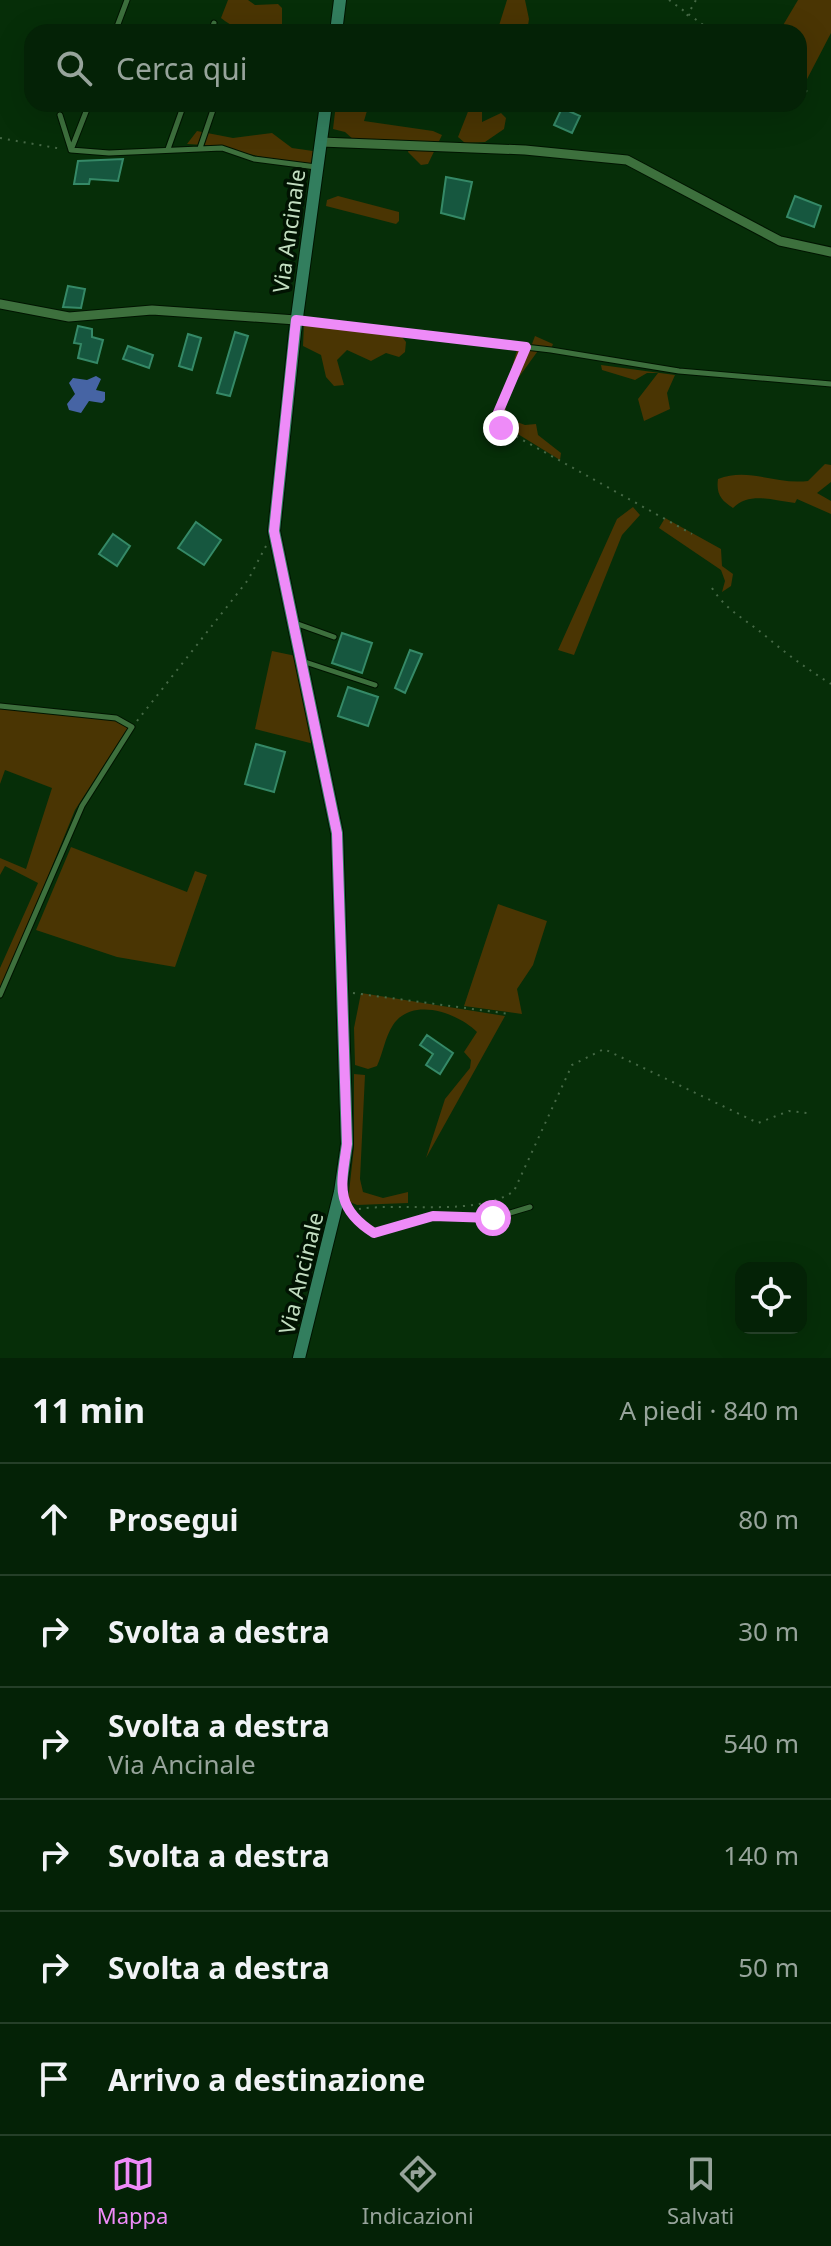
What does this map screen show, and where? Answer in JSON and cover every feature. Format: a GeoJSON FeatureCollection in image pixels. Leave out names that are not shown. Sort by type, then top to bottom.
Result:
{"type":"FeatureCollection","features":[{"type":"Feature","properties":{"kind":"main road"},"geometry":{"type":"LineString","coordinates":[[337,24],[340,0]]}},
{"type":"Feature","properties":{"kind":"main road","name":"Via Ancinale"},"geometry":{"type":"LineString","coordinates":[[299,1358],[340,1192],[347,1144],[337,833],[274,531],[296,320],[325,112]]}},
{"type":"Feature","properties":{"kind":"street"},"geometry":{"type":"LineString","coordinates":[[321,142],[525,150],[627,160],[780,241],[831,252]]}},
{"type":"Feature","properties":{"kind":"street"},"geometry":{"type":"LineString","coordinates":[[0,304],[69,317],[152,310],[296,320]]}},
{"type":"Feature","properties":{"kind":"lane"},"geometry":{"type":"LineString","coordinates":[[118,24],[127,0]]}},
{"type":"Feature","properties":{"kind":"lane"},"geometry":{"type":"LineString","coordinates":[[71,150],[86,112]]}},
{"type":"Feature","properties":{"kind":"lane"},"geometry":{"type":"LineString","coordinates":[[168,149],[181,112]]}},
{"type":"Feature","properties":{"kind":"lane"},"geometry":{"type":"LineString","coordinates":[[200,148],[212,112]]}},
{"type":"Feature","properties":{"kind":"lane"},"geometry":{"type":"LineString","coordinates":[[60,115],[71,150]]}},
{"type":"Feature","properties":{"kind":"lane"},"geometry":{"type":"LineString","coordinates":[[71,150],[109,153],[222,148],[254,159],[317,167]]}},
{"type":"Feature","properties":{"kind":"lane"},"geometry":{"type":"LineString","coordinates":[[296,320],[526,347],[679,371],[831,384]]}},
{"type":"Feature","properties":{"kind":"lane"},"geometry":{"type":"LineString","coordinates":[[294,623],[334,637]]}},
{"type":"Feature","properties":{"kind":"lane"},"geometry":{"type":"LineString","coordinates":[[301,660],[375,685]]}},
{"type":"Feature","properties":{"kind":"lane"},"geometry":{"type":"LineString","coordinates":[[0,706],[116,718],[132,727],[82,806],[0,995]]}},
{"type":"Feature","properties":{"kind":"lane"},"geometry":{"type":"LineString","coordinates":[[340,1192],[356,1221],[374,1233],[433,1216],[493,1218],[530,1207]]}},
{"type":"Feature","properties":{"kind":"path"},"geometry":{"type":"LineString","coordinates":[[669,0],[700,24]]}},
{"type":"Feature","properties":{"kind":"path"},"geometry":{"type":"LineString","coordinates":[[687,16],[696,0]]}},
{"type":"Feature","properties":{"kind":"path"},"geometry":{"type":"LineString","coordinates":[[807,92],[812,95]]}},
{"type":"Feature","properties":{"kind":"path"},"geometry":{"type":"LineString","coordinates":[[0,138],[71,150]]}},
{"type":"Feature","properties":{"kind":"path"},"geometry":{"type":"LineString","coordinates":[[526,347],[497,415],[501,428],[692,534]]}},
{"type":"Feature","properties":{"kind":"path"},"geometry":{"type":"LineString","coordinates":[[132,727],[248,580],[274,531]]}},
{"type":"Feature","properties":{"kind":"path"},"geometry":{"type":"LineString","coordinates":[[712,588],[728,609],[771,640],[778,650],[831,684]]}},
{"type":"Feature","properties":{"kind":"path"},"geometry":{"type":"LineString","coordinates":[[344,992],[510,1014]]}},
{"type":"Feature","properties":{"kind":"path"},"geometry":{"type":"LineString","coordinates":[[350,1210],[380,1206],[467,1205],[505,1197],[514,1191],[572,1065],[604,1049],[758,1123],[789,1111],[807,1113]]}},
{"type":"Feature","properties":{"kind":"shaded area"},"geometry":{"type":"Polygon","coordinates":[[[228,0],[248,0],[255,5],[278,4],[282,8],[282,24],[230,24],[221,18],[228,0]]]}},
{"type":"Feature","properties":{"kind":"shaded area"},"geometry":{"type":"Polygon","coordinates":[[[507,0],[525,0],[528,24],[500,24],[507,0]]]}},
{"type":"Feature","properties":{"kind":"shaded area"},"geometry":{"type":"Polygon","coordinates":[[[798,0],[831,0],[831,33],[807,79],[807,24],[784,24],[798,0]]]}},
{"type":"Feature","properties":{"kind":"shaded area"},"geometry":{"type":"Polygon","coordinates":[[[335,112],[367,112],[364,121],[442,135],[428,164],[421,165],[408,152],[410,145],[354,140],[345,132],[333,129],[335,112]]]}},
{"type":"Feature","properties":{"kind":"shaded area"},"geometry":{"type":"Polygon","coordinates":[[[468,112],[482,112],[482,122],[501,113],[506,118],[504,129],[485,142],[465,143],[458,137],[468,112]]]}},
{"type":"Feature","properties":{"kind":"shaded area"},"geometry":{"type":"Polygon","coordinates":[[[197,131],[233,138],[272,133],[292,148],[313,151],[311,164],[187,144],[197,131]]]}},
{"type":"Feature","properties":{"kind":"shaded area"},"geometry":{"type":"Polygon","coordinates":[[[338,196],[399,212],[399,221],[396,224],[326,206],[327,200],[338,196]]]}},
{"type":"Feature","properties":{"kind":"shaded area"},"geometry":{"type":"Polygon","coordinates":[[[304,322],[399,333],[406,342],[405,352],[399,357],[386,353],[371,361],[347,350],[337,360],[344,385],[334,386],[326,377],[321,355],[303,346],[304,322]]]}},
{"type":"Feature","properties":{"kind":"shaded area"},"geometry":{"type":"Polygon","coordinates":[[[535,336],[553,344],[551,349],[540,348],[519,377],[511,371],[519,343],[532,344],[535,336]]]}},
{"type":"Feature","properties":{"kind":"shaded area"},"geometry":{"type":"Polygon","coordinates":[[[601,365],[675,375],[667,393],[670,409],[644,421],[638,399],[658,373],[647,373],[635,380],[602,370],[601,365]]]}},
{"type":"Feature","properties":{"kind":"shaded area"},"geometry":{"type":"Polygon","coordinates":[[[505,406],[507,418],[525,425],[536,424],[538,435],[561,453],[560,460],[503,425],[500,419],[505,406]]]}},
{"type":"Feature","properties":{"kind":"shaded area"},"geometry":{"type":"Polygon","coordinates":[[[825,464],[831,465],[831,482],[817,493],[831,501],[831,514],[797,499],[795,503],[755,498],[733,508],[719,493],[718,479],[752,475],[785,481],[808,481],[825,464]]]}},
{"type":"Feature","properties":{"kind":"shaded area"},"geometry":{"type":"Polygon","coordinates":[[[633,507],[640,515],[622,535],[574,655],[558,650],[617,519],[633,507]]]}},
{"type":"Feature","properties":{"kind":"shaded area"},"geometry":{"type":"Polygon","coordinates":[[[665,518],[721,549],[722,566],[733,574],[731,586],[722,592],[725,581],[721,570],[659,528],[665,518]]]}},
{"type":"Feature","properties":{"kind":"shaded area"},"geometry":{"type":"Polygon","coordinates":[[[272,651],[296,656],[314,744],[255,729],[272,651]]]}},
{"type":"Feature","properties":{"kind":"shaded area"},"geometry":{"type":"Polygon","coordinates":[[[0,705],[116,718],[129,726],[75,810],[0,994],[0,968],[38,883],[5,866],[0,875],[0,858],[26,869],[52,788],[5,770],[0,784],[0,705]]]}},
{"type":"Feature","properties":{"kind":"shaded area"},"geometry":{"type":"Polygon","coordinates":[[[71,847],[187,892],[195,871],[207,875],[175,967],[117,957],[36,930],[71,847]]]}},
{"type":"Feature","properties":{"kind":"shaded area"},"geometry":{"type":"Polygon","coordinates":[[[498,904],[547,921],[533,965],[517,989],[522,1014],[464,1006],[498,904]]]}},
{"type":"Feature","properties":{"kind":"shaded area"},"geometry":{"type":"Polygon","coordinates":[[[361,993],[505,1016],[426,1158],[445,1099],[470,1068],[471,1060],[464,1052],[477,1032],[459,1019],[435,1010],[411,1011],[393,1025],[377,1066],[368,1069],[355,1065],[354,1028],[361,993]]]}},
{"type":"Feature","properties":{"kind":"shaded area"},"geometry":{"type":"Polygon","coordinates":[[[354,1074],[365,1075],[360,1179],[363,1192],[383,1198],[408,1192],[408,1203],[357,1205],[348,1201],[354,1147],[354,1074]]]}},
{"type":"Feature","properties":{"kind":"water"},"geometry":{"type":"Polygon","coordinates":[[[96,376],[101,379],[96,390],[105,392],[105,400],[102,403],[89,401],[81,413],[69,410],[67,404],[75,394],[69,383],[73,378],[87,380],[96,376]]]}},
{"type":"Feature","properties":{"kind":"building"},"geometry":{"type":"Polygon","coordinates":[[[560,112],[580,116],[572,133],[554,125],[560,112]]]}},
{"type":"Feature","properties":{"kind":"building"},"geometry":{"type":"Polygon","coordinates":[[[123,159],[118,181],[90,179],[89,184],[74,184],[78,161],[123,159]]]}},
{"type":"Feature","properties":{"kind":"building"},"geometry":{"type":"Polygon","coordinates":[[[446,177],[472,182],[464,219],[441,213],[446,177]]]}},
{"type":"Feature","properties":{"kind":"building"},"geometry":{"type":"Polygon","coordinates":[[[795,196],[821,206],[814,227],[787,217],[795,196]]]}},
{"type":"Feature","properties":{"kind":"building"},"geometry":{"type":"Polygon","coordinates":[[[68,286],[85,289],[81,308],[63,307],[68,286]]]}},
{"type":"Feature","properties":{"kind":"building"},"geometry":{"type":"Polygon","coordinates":[[[78,326],[92,329],[92,337],[103,340],[97,363],[78,358],[81,344],[74,343],[78,326]]]}},
{"type":"Feature","properties":{"kind":"building"},"geometry":{"type":"Polygon","coordinates":[[[235,332],[248,336],[230,396],[217,393],[235,332]]]}},
{"type":"Feature","properties":{"kind":"building"},"geometry":{"type":"Polygon","coordinates":[[[188,334],[201,338],[192,370],[179,366],[188,334]]]}},
{"type":"Feature","properties":{"kind":"building"},"geometry":{"type":"Polygon","coordinates":[[[128,346],[153,355],[149,368],[123,359],[128,346]]]}},
{"type":"Feature","properties":{"kind":"building"},"geometry":{"type":"Polygon","coordinates":[[[196,522],[221,540],[204,565],[178,548],[196,522]]]}},
{"type":"Feature","properties":{"kind":"building"},"geometry":{"type":"Polygon","coordinates":[[[113,534],[130,546],[117,566],[99,554],[113,534]]]}},
{"type":"Feature","properties":{"kind":"building"},"geometry":{"type":"Polygon","coordinates":[[[342,633],[372,643],[362,673],[332,663],[342,633]]]}},
{"type":"Feature","properties":{"kind":"building"},"geometry":{"type":"Polygon","coordinates":[[[410,650],[422,654],[405,693],[395,688],[410,650]]]}},
{"type":"Feature","properties":{"kind":"building"},"geometry":{"type":"Polygon","coordinates":[[[348,687],[378,697],[368,726],[338,716],[348,687]]]}},
{"type":"Feature","properties":{"kind":"building"},"geometry":{"type":"Polygon","coordinates":[[[256,744],[285,752],[274,792],[245,784],[256,744]]]}},
{"type":"Feature","properties":{"kind":"building"},"geometry":{"type":"Polygon","coordinates":[[[427,1035],[453,1053],[440,1074],[426,1065],[433,1054],[420,1045],[427,1035]]]}},
{"type":"Feature","properties":{"kind":"route"},"geometry":{"type":"LineString","coordinates":[[493,1218],[433,1216],[374,1233],[356,1221],[340,1192],[347,1144],[337,833],[274,531],[296,320],[526,347],[497,415],[501,428]]}}]}
